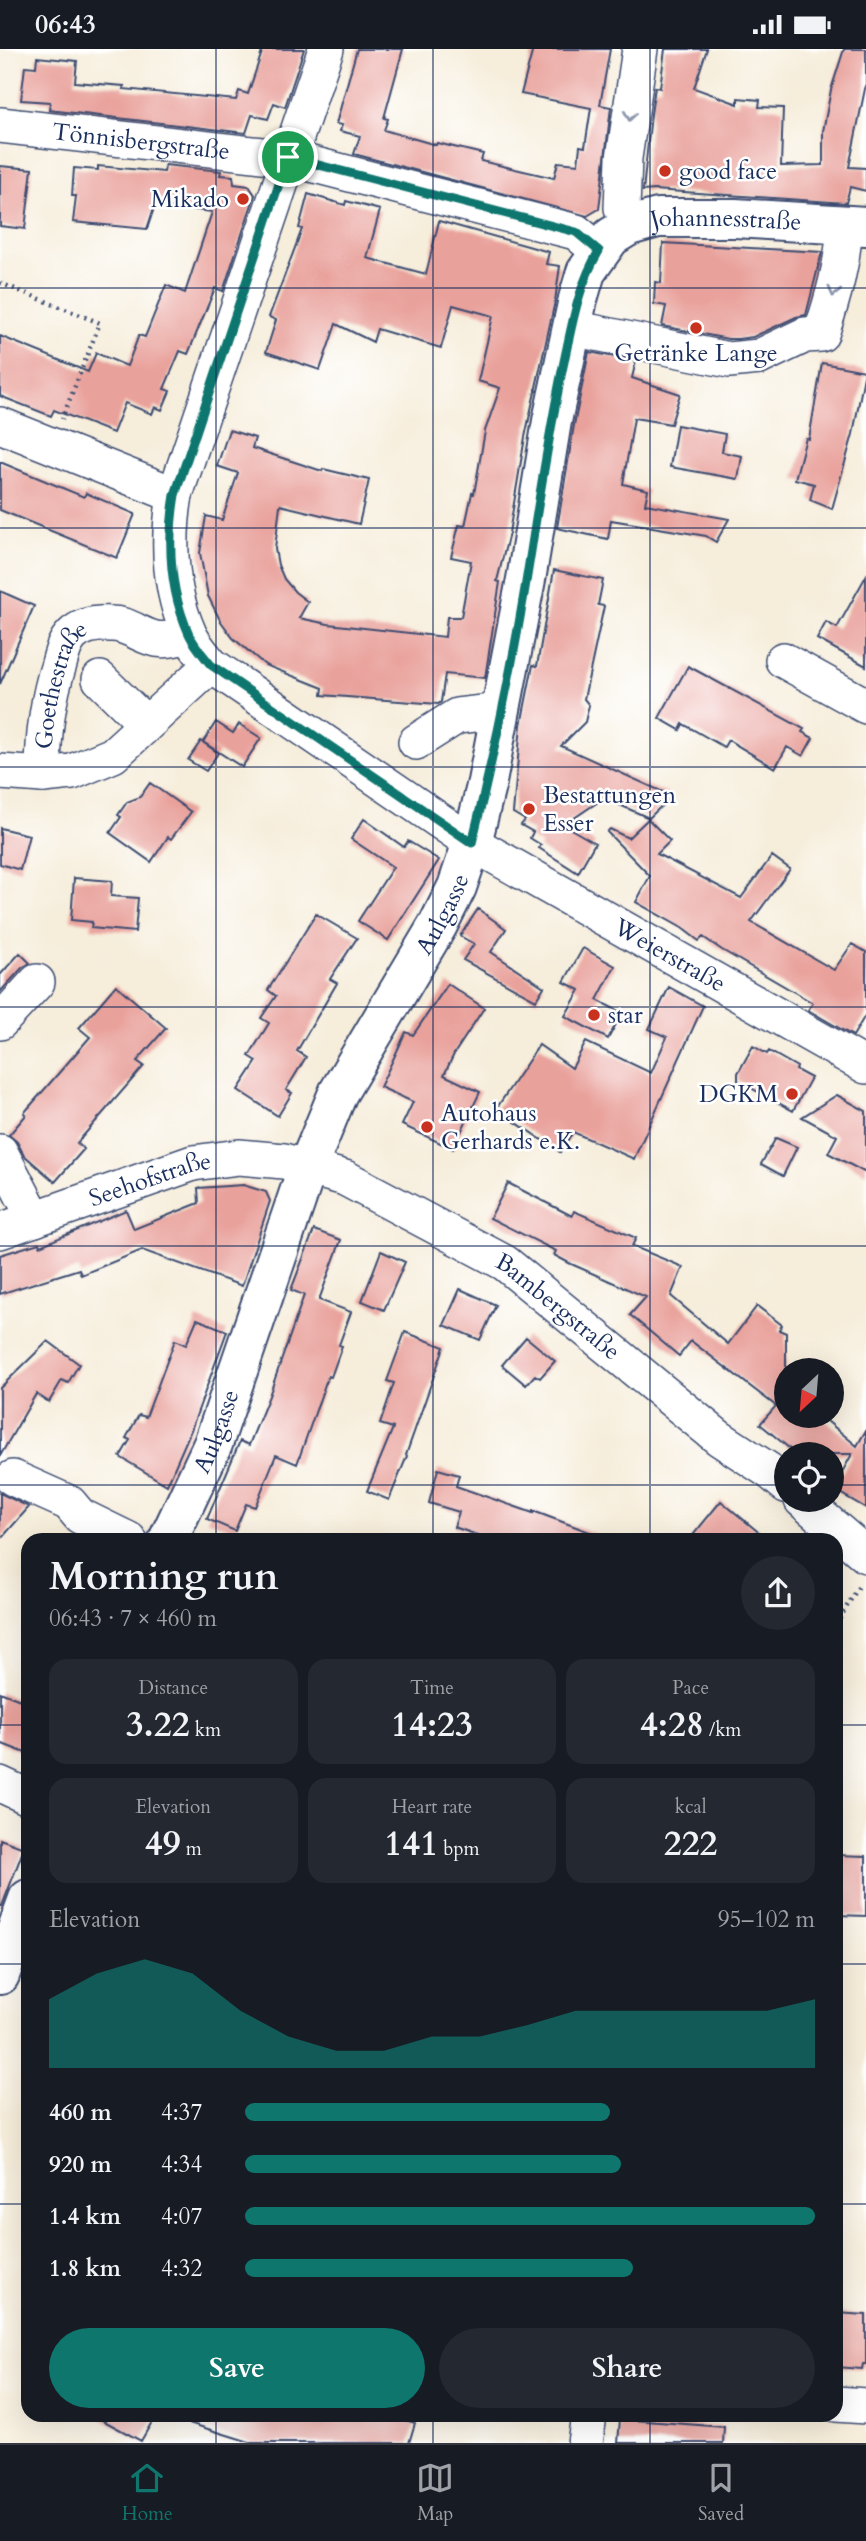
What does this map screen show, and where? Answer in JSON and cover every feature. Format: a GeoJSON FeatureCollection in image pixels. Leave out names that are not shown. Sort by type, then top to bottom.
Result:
{"type":"FeatureCollection","features":[{"type":"Feature","properties":{"kind":"main road","name":"Johannesstraße"},"geometry":{"type":"LineString","coordinates":[[599,251],[611,237],[629,226],[657,218],[735,218],[856,225]]}},
{"type":"Feature","properties":{"kind":"main road","name":"Aulgasse"},"geometry":{"type":"LineString","coordinates":[[171,1533],[213,1444],[308,1166],[338,1093],[438,925],[457,887],[472,843],[487,782],[527,574],[552,421],[586,272],[599,251]]}},
{"type":"Feature","properties":{"kind":"main road"},"geometry":{"type":"LineString","coordinates":[[0,1975],[21,1918]]}},
{"type":"Feature","properties":{"kind":"street"},"geometry":{"type":"LineString","coordinates":[[211,665],[190,635],[174,591],[170,562],[170,524],[175,495],[326,49]]}},
{"type":"Feature","properties":{"kind":"street"},"geometry":{"type":"LineString","coordinates":[[629,226],[622,208],[624,158],[640,49]]}},
{"type":"Feature","properties":{"kind":"street","name":"Tönnisbergstraße"},"geometry":{"type":"LineString","coordinates":[[0,125],[288,157],[576,232],[599,251]]}},
{"type":"Feature","properties":{"kind":"street"},"geometry":{"type":"LineString","coordinates":[[572,328],[729,360],[759,357],[805,335],[821,334],[834,297],[844,251],[856,225]]}},
{"type":"Feature","properties":{"kind":"street"},"geometry":{"type":"LineString","coordinates":[[0,425],[175,495]]}},
{"type":"Feature","properties":{"kind":"street","name":"Goethestraße"},"geometry":{"type":"LineString","coordinates":[[43,775],[43,740],[49,696],[65,643],[73,633],[89,624],[114,624],[131,628],[153,639],[190,635]]}},
{"type":"Feature","properties":{"kind":"street"},"geometry":{"type":"LineString","coordinates":[[783,660],[866,706]]}},
{"type":"Feature","properties":{"kind":"street","name":"Goethestraße"},"geometry":{"type":"LineString","coordinates":[[0,772],[43,775],[72,772],[113,755],[211,665]]}},
{"type":"Feature","properties":{"kind":"street","name":"Weierstraße"},"geometry":{"type":"LineString","coordinates":[[211,665],[472,843],[866,1066]]}},
{"type":"Feature","properties":{"kind":"street"},"geometry":{"type":"LineString","coordinates":[[100,679],[146,724]]}},
{"type":"Feature","properties":{"kind":"street"},"geometry":{"type":"LineString","coordinates":[[416,742],[457,716],[501,711]]}},
{"type":"Feature","properties":{"kind":"street"},"geometry":{"type":"LineString","coordinates":[[0,1022],[37,982]]}},
{"type":"Feature","properties":{"kind":"street"},"geometry":{"type":"LineString","coordinates":[[0,1152],[34,1219]]}},
{"type":"Feature","properties":{"kind":"street","name":"Seehofstraße"},"geometry":{"type":"LineString","coordinates":[[0,1231],[192,1163],[239,1157],[308,1166]]}},
{"type":"Feature","properties":{"kind":"street","name":"Bambergstraße"},"geometry":{"type":"LineString","coordinates":[[308,1166],[345,1178],[505,1263],[719,1438],[774,1475]]}},
{"type":"Feature","properties":{"kind":"street"},"geometry":{"type":"LineString","coordinates":[[13,1478],[69,1503],[80,1516],[115,1533]]}},
{"type":"Feature","properties":{"kind":"street"},"geometry":{"type":"LineString","coordinates":[[813,1512],[833,1533]]}},
{"type":"Feature","properties":{"kind":"street"},"geometry":{"type":"LineString","coordinates":[[843,1544],[864,1567]]}},
{"type":"Feature","properties":{"kind":"street"},"geometry":{"type":"LineString","coordinates":[[0,1784],[21,1794]]}},
{"type":"Feature","properties":{"kind":"street"},"geometry":{"type":"LineString","coordinates":[[843,2404],[866,2406]]}},
{"type":"Feature","properties":{"kind":"street"},"geometry":{"type":"LineString","coordinates":[[585,2443],[588,2422]]}},
{"type":"Feature","properties":{"kind":"path"},"geometry":{"type":"LineString","coordinates":[[0,283],[100,324],[52,446]]}},
{"type":"Feature","properties":{"kind":"path"},"geometry":{"type":"LineString","coordinates":[[843,1610],[864,1567]]}},
{"type":"Feature","properties":{"kind":"building"},"geometry":{"type":"Polygon","coordinates":[[[263,49],[304,49],[285,107],[274,103],[268,119],[252,115],[246,133],[49,110],[50,102],[21,100],[25,66],[36,67],[37,57],[77,61],[75,82],[236,100],[239,91],[248,94],[263,49]]]}},
{"type":"Feature","properties":{"kind":"building"},"geometry":{"type":"Polygon","coordinates":[[[357,49],[403,49],[384,118],[388,119],[384,130],[436,145],[437,143],[483,154],[481,161],[554,178],[558,162],[578,164],[580,146],[585,147],[591,108],[521,94],[533,49],[610,49],[600,105],[611,107],[599,209],[587,216],[354,154],[360,136],[340,131],[342,125],[336,124],[357,49]]]}},
{"type":"Feature","properties":{"kind":"building"},"geometry":{"type":"Polygon","coordinates":[[[665,49],[707,49],[694,88],[738,104],[738,98],[760,100],[759,107],[783,108],[781,166],[823,165],[823,131],[831,90],[844,49],[866,49],[866,84],[849,167],[866,168],[866,191],[850,187],[846,203],[643,191],[655,87],[660,88],[665,49]]]}},
{"type":"Feature","properties":{"kind":"building"},"geometry":{"type":"Polygon","coordinates":[[[165,165],[221,171],[220,175],[233,176],[234,184],[249,186],[255,195],[223,291],[215,288],[188,354],[180,351],[164,389],[170,391],[162,410],[155,407],[152,414],[125,403],[113,433],[54,410],[51,416],[0,396],[0,336],[88,372],[96,353],[127,366],[139,335],[145,337],[166,285],[185,293],[212,212],[155,205],[147,229],[73,222],[76,196],[72,196],[74,168],[98,170],[98,166],[164,172],[165,165]]]}},
{"type":"Feature","properties":{"kind":"building"},"geometry":{"type":"Polygon","coordinates":[[[0,166],[32,169],[25,229],[0,226],[0,166]]]}},
{"type":"Feature","properties":{"kind":"building"},"geometry":{"type":"Polygon","coordinates":[[[308,194],[345,205],[346,201],[380,210],[367,258],[426,274],[439,221],[549,252],[546,264],[560,266],[555,301],[525,437],[509,533],[497,581],[500,582],[485,678],[445,674],[441,702],[438,704],[322,695],[323,688],[265,665],[233,638],[208,596],[200,553],[206,516],[222,520],[238,473],[217,466],[229,430],[255,438],[252,448],[322,471],[323,469],[369,480],[359,524],[280,505],[275,549],[284,579],[308,602],[299,618],[328,624],[445,637],[447,617],[461,617],[471,561],[451,557],[459,525],[465,526],[472,493],[474,494],[485,431],[500,388],[478,381],[493,316],[453,305],[441,348],[377,329],[373,342],[336,324],[320,370],[266,352],[276,320],[269,317],[302,229],[299,228],[308,194]]]}},
{"type":"Feature","properties":{"kind":"building"},"geometry":{"type":"Polygon","coordinates":[[[663,243],[822,252],[806,315],[753,337],[738,339],[662,326],[666,306],[654,304],[655,282],[661,283],[663,243]]]}},
{"type":"Feature","properties":{"kind":"building"},"geometry":{"type":"Polygon","coordinates":[[[589,352],[636,361],[632,378],[680,394],[671,424],[634,418],[623,484],[648,490],[645,504],[729,519],[716,542],[706,536],[611,520],[608,539],[557,528],[589,352]]]}},
{"type":"Feature","properties":{"kind":"building"},"geometry":{"type":"Polygon","coordinates":[[[822,363],[865,371],[853,434],[832,509],[810,500],[814,484],[795,479],[806,438],[809,439],[822,363]]]}},
{"type":"Feature","properties":{"kind":"building"},"geometry":{"type":"Polygon","coordinates":[[[677,425],[725,434],[722,452],[742,456],[738,479],[670,467],[677,425]]]}},
{"type":"Feature","properties":{"kind":"building"},"geometry":{"type":"Polygon","coordinates":[[[0,462],[84,497],[86,493],[135,514],[117,558],[0,510],[0,462]]]}},
{"type":"Feature","properties":{"kind":"building"},"geometry":{"type":"Polygon","coordinates":[[[554,570],[603,580],[598,605],[604,606],[584,699],[589,705],[585,722],[561,746],[672,796],[649,818],[604,798],[564,825],[595,843],[578,873],[539,848],[541,845],[530,838],[533,832],[521,825],[525,820],[513,813],[521,725],[533,665],[537,666],[554,570]]]}},
{"type":"Feature","properties":{"kind":"building"},"geometry":{"type":"Polygon","coordinates":[[[866,576],[866,666],[817,639],[826,622],[837,628],[866,576]]]}},
{"type":"Feature","properties":{"kind":"building"},"geometry":{"type":"Polygon","coordinates":[[[0,591],[34,606],[0,684],[0,591]]]}},
{"type":"Feature","properties":{"kind":"building"},"geometry":{"type":"Polygon","coordinates":[[[688,666],[804,729],[802,732],[813,738],[803,756],[787,747],[775,768],[728,740],[724,747],[683,724],[680,730],[659,718],[688,666]]]}},
{"type":"Feature","properties":{"kind":"building"},"geometry":{"type":"Polygon","coordinates":[[[216,722],[233,733],[239,724],[261,738],[242,767],[203,742],[216,722]]]}},
{"type":"Feature","properties":{"kind":"building"},"geometry":{"type":"Polygon","coordinates":[[[201,741],[218,753],[206,771],[188,760],[201,741]]]}},
{"type":"Feature","properties":{"kind":"building"},"geometry":{"type":"Polygon","coordinates":[[[150,783],[191,812],[171,839],[168,837],[151,862],[110,833],[127,802],[140,797],[150,783]]]}},
{"type":"Feature","properties":{"kind":"building"},"geometry":{"type":"Polygon","coordinates":[[[364,819],[404,847],[408,841],[439,860],[388,940],[358,921],[393,867],[351,839],[364,819]]]}},
{"type":"Feature","properties":{"kind":"building"},"geometry":{"type":"Polygon","coordinates":[[[648,819],[670,841],[657,854],[741,898],[772,856],[790,869],[751,922],[834,970],[852,944],[866,952],[866,1014],[853,1036],[808,1010],[813,1003],[703,937],[699,941],[682,928],[636,902],[650,876],[607,832],[610,829],[628,838],[648,819]]]}},
{"type":"Feature","properties":{"kind":"building"},"geometry":{"type":"Polygon","coordinates":[[[0,828],[29,835],[20,870],[0,864],[0,828]]]}},
{"type":"Feature","properties":{"kind":"building"},"geometry":{"type":"Polygon","coordinates":[[[74,878],[112,881],[111,896],[138,898],[135,932],[91,928],[92,922],[71,920],[74,878]]]}},
{"type":"Feature","properties":{"kind":"building"},"geometry":{"type":"Polygon","coordinates":[[[478,909],[506,929],[491,952],[544,987],[536,1000],[463,960],[474,944],[460,936],[478,909]]]}},
{"type":"Feature","properties":{"kind":"building"},"geometry":{"type":"Polygon","coordinates":[[[316,914],[357,938],[330,979],[337,983],[297,1051],[306,1057],[286,1090],[292,1093],[278,1116],[238,1090],[257,1061],[249,1056],[269,1023],[261,1018],[276,996],[268,990],[316,914]]]}},
{"type":"Feature","properties":{"kind":"building"},"geometry":{"type":"Polygon","coordinates":[[[583,948],[615,966],[597,1000],[622,1013],[608,1039],[565,1016],[580,990],[564,982],[583,948]]]}},
{"type":"Feature","properties":{"kind":"building"},"geometry":{"type":"Polygon","coordinates":[[[20,953],[30,963],[0,992],[0,975],[20,953]]]}},
{"type":"Feature","properties":{"kind":"building"},"geometry":{"type":"Polygon","coordinates":[[[448,984],[484,1008],[454,1054],[444,1075],[480,1092],[453,1149],[402,1125],[413,1102],[380,1087],[406,1032],[413,1035],[448,984]]]}},
{"type":"Feature","properties":{"kind":"building"},"geometry":{"type":"Polygon","coordinates":[[[116,985],[166,1028],[137,1061],[144,1066],[77,1143],[84,1149],[55,1182],[24,1155],[17,1142],[9,1135],[26,1115],[24,1113],[90,1037],[79,1028],[116,985]]]}},
{"type":"Feature","properties":{"kind":"building"},"geometry":{"type":"Polygon","coordinates":[[[669,987],[703,1006],[634,1159],[573,1132],[560,1152],[496,1109],[539,1045],[572,1068],[586,1042],[651,1073],[667,1037],[649,1029],[669,987]]]}},
{"type":"Feature","properties":{"kind":"building"},"geometry":{"type":"Polygon","coordinates":[[[753,1046],[767,1054],[769,1051],[811,1078],[793,1111],[738,1081],[738,1073],[753,1046]]]}},
{"type":"Feature","properties":{"kind":"building"},"geometry":{"type":"Polygon","coordinates":[[[837,1095],[866,1111],[866,1173],[828,1153],[837,1136],[802,1117],[837,1095]]]}},
{"type":"Feature","properties":{"kind":"building"},"geometry":{"type":"Polygon","coordinates":[[[776,1138],[797,1147],[783,1176],[761,1164],[776,1138]]]}},
{"type":"Feature","properties":{"kind":"building"},"geometry":{"type":"Polygon","coordinates":[[[508,1183],[572,1216],[574,1211],[636,1238],[632,1246],[683,1267],[671,1296],[728,1344],[757,1306],[782,1325],[779,1330],[786,1333],[786,1358],[774,1358],[774,1404],[691,1341],[679,1356],[630,1315],[646,1297],[569,1263],[554,1255],[556,1251],[490,1218],[508,1183]]]}},
{"type":"Feature","properties":{"kind":"building"},"geometry":{"type":"Polygon","coordinates":[[[243,1185],[266,1192],[270,1201],[242,1286],[142,1250],[81,1275],[79,1269],[0,1294],[0,1255],[39,1243],[40,1246],[126,1210],[134,1229],[199,1203],[198,1188],[243,1185]]]}},
{"type":"Feature","properties":{"kind":"building"},"geometry":{"type":"Polygon","coordinates":[[[314,1230],[341,1240],[319,1300],[351,1312],[331,1377],[328,1376],[297,1464],[276,1455],[255,1507],[246,1504],[235,1531],[207,1519],[240,1441],[249,1445],[269,1396],[304,1295],[291,1290],[314,1230]]]}},
{"type":"Feature","properties":{"kind":"building"},"geometry":{"type":"Polygon","coordinates":[[[381,1251],[405,1262],[384,1310],[362,1301],[381,1251]]]}},
{"type":"Feature","properties":{"kind":"building"},"geometry":{"type":"Polygon","coordinates":[[[460,1289],[496,1305],[480,1340],[444,1325],[460,1289]]]}},
{"type":"Feature","properties":{"kind":"building"},"geometry":{"type":"Polygon","coordinates":[[[197,1319],[227,1331],[191,1430],[167,1485],[120,1457],[130,1440],[126,1438],[139,1415],[146,1417],[175,1340],[186,1345],[197,1319]]]}},
{"type":"Feature","properties":{"kind":"building"},"geometry":{"type":"Polygon","coordinates":[[[405,1332],[444,1347],[389,1500],[367,1491],[393,1428],[380,1424],[394,1383],[387,1381],[405,1332]]]}},
{"type":"Feature","properties":{"kind":"building"},"geometry":{"type":"Polygon","coordinates":[[[526,1337],[555,1361],[540,1378],[535,1375],[526,1385],[502,1365],[526,1337]]]}},
{"type":"Feature","properties":{"kind":"building"},"geometry":{"type":"Polygon","coordinates":[[[48,1341],[79,1364],[68,1383],[62,1380],[49,1402],[36,1394],[0,1456],[0,1388],[48,1341]]]}},
{"type":"Feature","properties":{"kind":"building"},"geometry":{"type":"Polygon","coordinates":[[[774,1408],[774,1428],[835,1428],[857,1446],[866,1430],[866,1508],[844,1495],[844,1469],[852,1454],[844,1454],[844,1442],[782,1442],[760,1424],[774,1408]]]}},
{"type":"Feature","properties":{"kind":"building"},"geometry":{"type":"Polygon","coordinates":[[[438,1469],[459,1475],[456,1486],[592,1533],[472,1533],[454,1527],[459,1512],[429,1503],[438,1469]]]}},
{"type":"Feature","properties":{"kind":"building"},"geometry":{"type":"Polygon","coordinates":[[[0,1493],[29,1507],[0,1540],[0,1493]]]}},
{"type":"Feature","properties":{"kind":"building"},"geometry":{"type":"Polygon","coordinates":[[[721,1501],[760,1533],[695,1533],[721,1501]]]}},
{"type":"Feature","properties":{"kind":"building"},"geometry":{"type":"Polygon","coordinates":[[[0,1692],[21,1700],[21,1751],[0,1743],[0,1692]]]}},
{"type":"Feature","properties":{"kind":"building"},"geometry":{"type":"Polygon","coordinates":[[[0,1839],[21,1847],[21,1856],[0,1906],[0,1839]]]}},
{"type":"Feature","properties":{"kind":"building"},"geometry":{"type":"Polygon","coordinates":[[[843,1855],[866,1856],[866,1916],[843,1915],[843,1855]]]}},
{"type":"Feature","properties":{"kind":"building"},"geometry":{"type":"Polygon","coordinates":[[[843,2313],[866,2315],[866,2364],[863,2364],[862,2369],[843,2368],[843,2313]]]}},
{"type":"Feature","properties":{"kind":"building"},"geometry":{"type":"Polygon","coordinates":[[[106,2422],[152,2422],[141,2441],[106,2422]]]}},
{"type":"Feature","properties":{"kind":"building"},"geometry":{"type":"Polygon","coordinates":[[[185,2422],[415,2423],[409,2443],[253,2443],[185,2422]]]}},
{"type":"Feature","properties":{"kind":"building"},"geometry":{"type":"Polygon","coordinates":[[[620,2422],[724,2427],[723,2443],[618,2443],[620,2422]]]}},
{"type":"Feature","properties":{"kind":"place","name":"good face"},"geometry":{"type":"Point","coordinates":[665,171]}},
{"type":"Feature","properties":{"kind":"place","name":"Mikado"},"geometry":{"type":"Point","coordinates":[243,199]}},
{"type":"Feature","properties":{"kind":"place","name":"Getränke Lange"},"geometry":{"type":"Point","coordinates":[696,328]}},
{"type":"Feature","properties":{"kind":"place","name":"Bestattungen Esser"},"geometry":{"type":"Point","coordinates":[529,809]}},
{"type":"Feature","properties":{"kind":"place","name":"star"},"geometry":{"type":"Point","coordinates":[594,1015]}},
{"type":"Feature","properties":{"kind":"place","name":"DGKM"},"geometry":{"type":"Point","coordinates":[792,1094]}},
{"type":"Feature","properties":{"kind":"place","name":"Autohaus Gerhards e.K."},"geometry":{"type":"Point","coordinates":[427,1127]}},
{"type":"Feature","properties":{"kind":"route"},"geometry":{"type":"LineString","coordinates":[[288,157],[576,232],[599,251],[586,272],[578,299],[552,421],[527,574],[487,782],[472,843],[211,665],[190,635],[174,591],[170,562],[170,524],[175,495],[288,157]]}}]}
